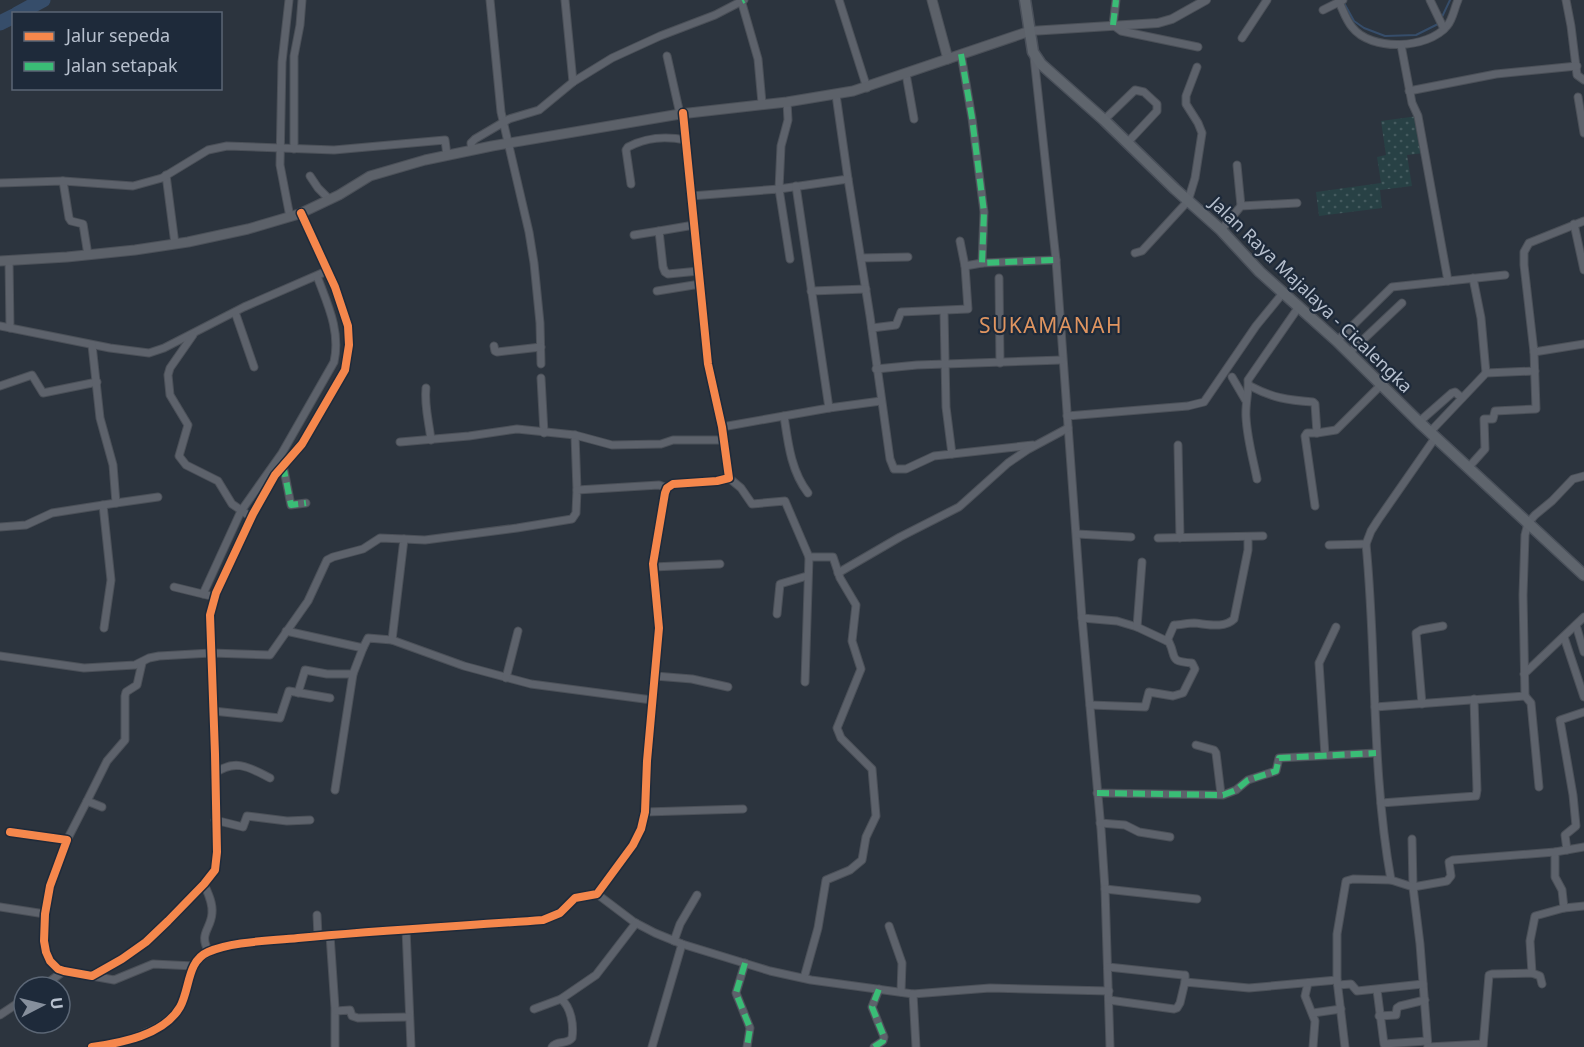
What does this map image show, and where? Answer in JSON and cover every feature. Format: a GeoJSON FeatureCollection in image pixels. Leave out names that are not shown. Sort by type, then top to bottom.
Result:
{"type":"FeatureCollection","features":[{"type":"Feature","properties":{"kind":"main road"},"geometry":{"type":"LineString","coordinates":[[932,0],[948,59]]}},
{"type":"Feature","properties":{"kind":"main road"},"geometry":{"type":"LineString","coordinates":[[1025,0],[1034,54]]}},
{"type":"Feature","properties":{"kind":"main road"},"geometry":{"type":"LineString","coordinates":[[4,261],[88,255],[175,244],[248,229],[296,215],[379,173],[447,155],[681,114],[762,104],[787,104],[908,81],[948,59],[1030,33]]}},
{"type":"Feature","properties":{"kind":"main road","name":"Jalan Raya Majalaya - Cicalengka"},"geometry":{"type":"LineString","coordinates":[[1034,54],[1221,230],[1251,263],[1298,308],[1337,341],[1419,422],[1584,575]]}},
{"type":"Feature","properties":{"kind":"street"},"geometry":{"type":"LineString","coordinates":[[289,0],[294,24],[293,149]]}},
{"type":"Feature","properties":{"kind":"street"},"geometry":{"type":"LineString","coordinates":[[92,976],[123,959],[146,942],[204,884],[216,865],[209,596],[246,514],[282,453],[297,440],[342,378],[347,361],[339,299],[323,271],[281,180],[282,62],[302,0]]}},
{"type":"Feature","properties":{"kind":"street"},"geometry":{"type":"LineString","coordinates":[[490,0],[503,122],[534,263],[541,363]]}},
{"type":"Feature","properties":{"kind":"street"},"geometry":{"type":"LineString","coordinates":[[565,0],[573,82]]}},
{"type":"Feature","properties":{"kind":"street"},"geometry":{"type":"LineString","coordinates":[[472,150],[473,140],[503,122],[539,110],[573,82],[633,48],[715,15],[742,0],[758,59],[762,104]]}},
{"type":"Feature","properties":{"kind":"street"},"geometry":{"type":"LineString","coordinates":[[839,0],[867,88]]}},
{"type":"Feature","properties":{"kind":"street"},"geometry":{"type":"LineString","coordinates":[[1113,25],[1116,0]]}},
{"type":"Feature","properties":{"kind":"street"},"geometry":{"type":"LineString","coordinates":[[1030,33],[1158,23],[1172,19],[1206,0]]}},
{"type":"Feature","properties":{"kind":"street"},"geometry":{"type":"LineString","coordinates":[[1242,38],[1267,0]]}},
{"type":"Feature","properties":{"kind":"street"},"geometry":{"type":"LineString","coordinates":[[1430,0],[1441,23]]}},
{"type":"Feature","properties":{"kind":"street"},"geometry":{"type":"LineString","coordinates":[[1323,10],[1341,1],[1352,28],[1361,35],[1370,40],[1401,45],[1431,38],[1441,23],[1450,22],[1458,0]]}},
{"type":"Feature","properties":{"kind":"street"},"geometry":{"type":"LineString","coordinates":[[1566,0],[1578,77],[1584,80]]}},
{"type":"Feature","properties":{"kind":"street"},"geometry":{"type":"LineString","coordinates":[[1113,25],[1121,31],[1132,34],[1198,47]]}},
{"type":"Feature","properties":{"kind":"street"},"geometry":{"type":"LineString","coordinates":[[1401,45],[1409,91],[1418,116],[1448,281]]}},
{"type":"Feature","properties":{"kind":"street"},"geometry":{"type":"LineString","coordinates":[[961,54],[971,109],[984,212],[982,263]]}},
{"type":"Feature","properties":{"kind":"street"},"geometry":{"type":"LineString","coordinates":[[1034,54],[1056,260],[1082,618],[1100,823],[1105,889],[1110,1047]]}},
{"type":"Feature","properties":{"kind":"street"},"geometry":{"type":"LineString","coordinates":[[667,56],[685,135],[708,364],[722,427],[729,478],[741,488],[752,504],[785,501],[808,557],[805,682]]}},
{"type":"Feature","properties":{"kind":"street"},"geometry":{"type":"LineString","coordinates":[[1135,253],[1142,251],[1186,199],[1197,168],[1202,133],[1186,104],[1186,96],[1197,66]]}},
{"type":"Feature","properties":{"kind":"street"},"geometry":{"type":"LineString","coordinates":[[1409,91],[1496,74],[1577,66]]}},
{"type":"Feature","properties":{"kind":"street"},"geometry":{"type":"LineString","coordinates":[[908,81],[914,119]]}},
{"type":"Feature","properties":{"kind":"street"},"geometry":{"type":"LineString","coordinates":[[1104,120],[1132,91],[1141,90],[1151,98],[1157,104],[1157,111],[1127,143]]}},
{"type":"Feature","properties":{"kind":"street"},"geometry":{"type":"LineString","coordinates":[[836,95],[892,467],[898,470],[906,469],[930,458],[1035,445]]}},
{"type":"Feature","properties":{"kind":"street"},"geometry":{"type":"LineString","coordinates":[[1578,97],[1584,133]]}},
{"type":"Feature","properties":{"kind":"street"},"geometry":{"type":"LineString","coordinates":[[787,104],[788,120],[782,146],[779,189],[790,259]]}},
{"type":"Feature","properties":{"kind":"street"},"geometry":{"type":"LineString","coordinates":[[632,184],[626,150],[628,147],[654,138],[685,135]]}},
{"type":"Feature","properties":{"kind":"street"},"geometry":{"type":"LineString","coordinates":[[0,183],[63,182],[133,186],[150,183],[208,150],[227,146],[334,150],[445,140],[447,155]]}},
{"type":"Feature","properties":{"kind":"street"},"geometry":{"type":"LineString","coordinates":[[1221,230],[1241,206],[1237,165]]}},
{"type":"Feature","properties":{"kind":"street"},"geometry":{"type":"LineString","coordinates":[[166,175],[175,244]]}},
{"type":"Feature","properties":{"kind":"street"},"geometry":{"type":"LineString","coordinates":[[310,176],[329,199]]}},
{"type":"Feature","properties":{"kind":"street"},"geometry":{"type":"LineString","coordinates":[[691,196],[779,189],[848,179]]}},
{"type":"Feature","properties":{"kind":"street"},"geometry":{"type":"LineString","coordinates":[[63,182],[69,218],[71,221],[83,224],[88,255]]}},
{"type":"Feature","properties":{"kind":"street"},"geometry":{"type":"LineString","coordinates":[[796,186],[829,408]]}},
{"type":"Feature","properties":{"kind":"street"},"geometry":{"type":"LineString","coordinates":[[1241,206],[1297,202]]}},
{"type":"Feature","properties":{"kind":"street"},"geometry":{"type":"LineString","coordinates":[[1468,468],[1485,449],[1484,419],[1493,419],[1495,411],[1536,409],[1534,352],[1524,264],[1526,246],[1584,221]]}},
{"type":"Feature","properties":{"kind":"street"},"geometry":{"type":"LineString","coordinates":[[634,235],[694,225]]}},
{"type":"Feature","properties":{"kind":"street"},"geometry":{"type":"LineString","coordinates":[[1574,225],[1584,270]]}},
{"type":"Feature","properties":{"kind":"street"},"geometry":{"type":"LineString","coordinates":[[659,231],[664,272],[668,274],[699,271]]}},
{"type":"Feature","properties":{"kind":"street"},"geometry":{"type":"LineString","coordinates":[[872,328],[896,325],[901,312],[968,309],[965,266],[960,241]]}},
{"type":"Feature","properties":{"kind":"street"},"geometry":{"type":"LineString","coordinates":[[861,258],[908,256]]}},
{"type":"Feature","properties":{"kind":"street"},"geometry":{"type":"LineString","coordinates":[[965,266],[982,263],[1056,260]]}},
{"type":"Feature","properties":{"kind":"street"},"geometry":{"type":"LineString","coordinates":[[4,261],[10,327]]}},
{"type":"Feature","properties":{"kind":"street"},"geometry":{"type":"LineString","coordinates":[[0,326],[92,345],[149,353],[323,271]]}},
{"type":"Feature","properties":{"kind":"street"},"geometry":{"type":"LineString","coordinates":[[209,596],[246,514],[283,465],[332,368],[343,334],[333,317],[323,271]]}},
{"type":"Feature","properties":{"kind":"street"},"geometry":{"type":"LineString","coordinates":[[1337,341],[1392,287],[1505,275]]}},
{"type":"Feature","properties":{"kind":"street"},"geometry":{"type":"LineString","coordinates":[[999,278],[1000,363]]}},
{"type":"Feature","properties":{"kind":"street"},"geometry":{"type":"LineString","coordinates":[[1473,278],[1482,318],[1486,372]]}},
{"type":"Feature","properties":{"kind":"street"},"geometry":{"type":"LineString","coordinates":[[657,291],[700,284]]}},
{"type":"Feature","properties":{"kind":"street"},"geometry":{"type":"LineString","coordinates":[[811,291],[866,289]]}},
{"type":"Feature","properties":{"kind":"street"},"geometry":{"type":"LineString","coordinates":[[1067,416],[1197,405],[1208,399],[1256,326],[1283,293]]}},
{"type":"Feature","properties":{"kind":"street"},"geometry":{"type":"LineString","coordinates":[[1349,353],[1402,303]]}},
{"type":"Feature","properties":{"kind":"street"},"geometry":{"type":"LineString","coordinates":[[1243,398],[1250,375],[1298,308]]}},
{"type":"Feature","properties":{"kind":"street"},"geometry":{"type":"LineString","coordinates":[[944,311],[947,364],[946,407],[952,454]]}},
{"type":"Feature","properties":{"kind":"street"},"geometry":{"type":"LineString","coordinates":[[235,312],[254,367]]}},
{"type":"Feature","properties":{"kind":"street"},"geometry":{"type":"LineString","coordinates":[[0,313],[9,315]]}},
{"type":"Feature","properties":{"kind":"street"},"geometry":{"type":"LineString","coordinates":[[194,333],[168,373],[170,395],[188,425],[179,456],[186,465],[218,482],[232,504],[246,514]]}},
{"type":"Feature","properties":{"kind":"street"},"geometry":{"type":"LineString","coordinates":[[1534,352],[1584,344]]}},
{"type":"Feature","properties":{"kind":"street"},"geometry":{"type":"LineString","coordinates":[[92,345],[100,418],[113,465],[116,503]]}},
{"type":"Feature","properties":{"kind":"street"},"geometry":{"type":"LineString","coordinates":[[494,346],[497,352],[541,348]]}},
{"type":"Feature","properties":{"kind":"street"},"geometry":{"type":"LineString","coordinates":[[876,369],[1062,360]]}},
{"type":"Feature","properties":{"kind":"street"},"geometry":{"type":"LineString","coordinates":[[1392,880],[1376,753],[1366,544],[1378,520],[1433,435],[1486,372],[1535,371]]}},
{"type":"Feature","properties":{"kind":"street"},"geometry":{"type":"LineString","coordinates":[[1224,372],[1234,380],[1248,384],[1270,396],[1285,400],[1313,402],[1316,406],[1317,433]]}},
{"type":"Feature","properties":{"kind":"street"},"geometry":{"type":"LineString","coordinates":[[0,386],[32,375],[43,393],[97,382]]}},
{"type":"Feature","properties":{"kind":"street"},"geometry":{"type":"LineString","coordinates":[[541,378],[544,434]]}},
{"type":"Feature","properties":{"kind":"street"},"geometry":{"type":"LineString","coordinates":[[1234,380],[1243,398],[1257,479]]}},
{"type":"Feature","properties":{"kind":"street"},"geometry":{"type":"LineString","coordinates":[[1315,506],[1305,436],[1308,433],[1336,430],[1382,384]]}},
{"type":"Feature","properties":{"kind":"street"},"geometry":{"type":"LineString","coordinates":[[426,388],[424,403],[428,407],[431,440]]}},
{"type":"Feature","properties":{"kind":"street"},"geometry":{"type":"LineString","coordinates":[[1419,422],[1452,393],[1455,392],[1462,398]]}},
{"type":"Feature","properties":{"kind":"street"},"geometry":{"type":"LineString","coordinates":[[722,427],[881,401]]}},
{"type":"Feature","properties":{"kind":"street"},"geometry":{"type":"LineString","coordinates":[[784,416],[791,460],[808,493]]}},
{"type":"Feature","properties":{"kind":"street"},"geometry":{"type":"LineString","coordinates":[[838,573],[900,537],[959,507],[1008,463],[1035,445],[1068,428]]}},
{"type":"Feature","properties":{"kind":"street"},"geometry":{"type":"LineString","coordinates":[[400,442],[517,429],[544,434],[575,435],[612,445],[724,440]]}},
{"type":"Feature","properties":{"kind":"street"},"geometry":{"type":"LineString","coordinates":[[0,656],[84,668],[142,663],[153,656],[210,653],[270,655],[308,601],[327,560],[333,557],[363,549],[380,538],[425,540],[572,519],[576,513],[577,490],[575,435]]}},
{"type":"Feature","properties":{"kind":"street"},"geometry":{"type":"LineString","coordinates":[[1178,445],[1180,538]]}},
{"type":"Feature","properties":{"kind":"street"},"geometry":{"type":"LineString","coordinates":[[283,465],[291,505],[306,503]]}},
{"type":"Feature","properties":{"kind":"street"},"geometry":{"type":"LineString","coordinates":[[1539,787],[1531,703],[1525,696],[1523,596],[1525,535],[1528,523],[1573,479],[1584,476]]}},
{"type":"Feature","properties":{"kind":"street"},"geometry":{"type":"LineString","coordinates":[[92,1047],[115,1045],[156,1029],[180,1007],[194,966],[202,956],[228,946],[330,935],[543,920],[560,913],[575,898],[597,894],[633,845],[641,829],[645,812],[659,628],[653,567],[654,550],[667,488],[673,484],[729,478]]}},
{"type":"Feature","properties":{"kind":"street"},"geometry":{"type":"LineString","coordinates":[[577,490],[659,485],[667,488]]}},
{"type":"Feature","properties":{"kind":"street"},"geometry":{"type":"LineString","coordinates":[[0,527],[26,525],[51,513],[158,497]]}},
{"type":"Feature","properties":{"kind":"street"},"geometry":{"type":"LineString","coordinates":[[103,505],[111,580],[104,628]]}},
{"type":"Feature","properties":{"kind":"street"},"geometry":{"type":"LineString","coordinates":[[1077,534],[1131,537]]}},
{"type":"Feature","properties":{"kind":"street"},"geometry":{"type":"LineString","coordinates":[[1158,538],[1263,536]]}},
{"type":"Feature","properties":{"kind":"street"},"geometry":{"type":"LineString","coordinates":[[1167,641],[1174,625],[1195,623],[1223,625],[1234,619],[1248,550],[1248,537]]}},
{"type":"Feature","properties":{"kind":"street"},"geometry":{"type":"LineString","coordinates":[[392,640],[404,539]]}},
{"type":"Feature","properties":{"kind":"street"},"geometry":{"type":"LineString","coordinates":[[1329,545],[1366,544]]}},
{"type":"Feature","properties":{"kind":"street"},"geometry":{"type":"LineString","coordinates":[[804,978],[818,928],[826,880],[848,872],[858,864],[864,854],[866,837],[876,816],[874,774],[869,765],[841,738],[838,731],[839,722],[861,669],[852,641],[856,605],[838,573],[832,556],[808,557]]}},
{"type":"Feature","properties":{"kind":"street"},"geometry":{"type":"LineString","coordinates":[[1137,627],[1142,562]]}},
{"type":"Feature","properties":{"kind":"street"},"geometry":{"type":"LineString","coordinates":[[653,567],[720,564]]}},
{"type":"Feature","properties":{"kind":"street"},"geometry":{"type":"LineString","coordinates":[[777,614],[780,584],[807,576]]}},
{"type":"Feature","properties":{"kind":"street"},"geometry":{"type":"LineString","coordinates":[[174,587],[209,596]]}},
{"type":"Feature","properties":{"kind":"street"},"geometry":{"type":"LineString","coordinates":[[1524,674],[1584,617]]}},
{"type":"Feature","properties":{"kind":"street"},"geometry":{"type":"LineString","coordinates":[[1082,618],[1117,621],[1137,627],[1170,643],[1175,660],[1194,665],[1194,672],[1183,693],[1173,696],[1149,692],[1146,706],[1143,707],[1090,705]]}},
{"type":"Feature","properties":{"kind":"street"},"geometry":{"type":"LineString","coordinates":[[1576,625],[1584,652]]}},
{"type":"Feature","properties":{"kind":"street"},"geometry":{"type":"LineString","coordinates":[[1422,704],[1416,633],[1443,626]]}},
{"type":"Feature","properties":{"kind":"street"},"geometry":{"type":"LineString","coordinates":[[1325,755],[1319,663],[1336,627]]}},
{"type":"Feature","properties":{"kind":"street"},"geometry":{"type":"LineString","coordinates":[[286,631],[363,648]]}},
{"type":"Feature","properties":{"kind":"street"},"geometry":{"type":"LineString","coordinates":[[506,678],[518,632]]}},
{"type":"Feature","properties":{"kind":"street"},"geometry":{"type":"LineString","coordinates":[[1564,636],[1584,698]]}},
{"type":"Feature","properties":{"kind":"street"},"geometry":{"type":"LineString","coordinates":[[335,790],[353,674],[368,638],[392,640],[464,666],[506,678],[566,690],[652,700]]}},
{"type":"Feature","properties":{"kind":"street"},"geometry":{"type":"LineString","coordinates":[[142,663],[137,685],[126,692],[125,696],[125,740],[107,761],[67,840],[50,886],[45,914],[46,952],[50,961],[64,971],[114,980],[153,964],[194,966]]}},
{"type":"Feature","properties":{"kind":"street"},"geometry":{"type":"LineString","coordinates":[[298,693],[305,670],[327,674],[353,674]]}},
{"type":"Feature","properties":{"kind":"street"},"geometry":{"type":"LineString","coordinates":[[655,676],[692,679],[728,687]]}},
{"type":"Feature","properties":{"kind":"street"},"geometry":{"type":"LineString","coordinates":[[213,711],[280,718],[289,691],[330,698]]}},
{"type":"Feature","properties":{"kind":"street"},"geometry":{"type":"LineString","coordinates":[[1375,707],[1525,696]]}},
{"type":"Feature","properties":{"kind":"street"},"geometry":{"type":"LineString","coordinates":[[1381,803],[1476,796],[1474,699]]}},
{"type":"Feature","properties":{"kind":"street"},"geometry":{"type":"LineString","coordinates":[[1567,850],[1565,835],[1576,826],[1560,720],[1584,712]]}},
{"type":"Feature","properties":{"kind":"street"},"geometry":{"type":"LineString","coordinates":[[1196,745],[1214,750],[1216,753],[1221,794]]}},
{"type":"Feature","properties":{"kind":"street"},"geometry":{"type":"LineString","coordinates":[[1097,792],[1221,794],[1236,790],[1248,780],[1276,771],[1279,758],[1376,753]]}},
{"type":"Feature","properties":{"kind":"street"},"geometry":{"type":"LineString","coordinates":[[215,773],[232,764],[256,770],[270,778]]}},
{"type":"Feature","properties":{"kind":"street"},"geometry":{"type":"LineString","coordinates":[[87,801],[102,807]]}},
{"type":"Feature","properties":{"kind":"street"},"geometry":{"type":"LineString","coordinates":[[645,812],[743,809]]}},
{"type":"Feature","properties":{"kind":"street"},"geometry":{"type":"LineString","coordinates":[[216,820],[243,827],[247,816],[287,821],[310,820]]}},
{"type":"Feature","properties":{"kind":"street"},"geometry":{"type":"LineString","coordinates":[[1100,823],[1125,825],[1139,832],[1170,837]]}},
{"type":"Feature","properties":{"kind":"street"},"geometry":{"type":"LineString","coordinates":[[10,832],[67,840]]}},
{"type":"Feature","properties":{"kind":"street"},"geometry":{"type":"LineString","coordinates":[[1412,839],[1413,887],[1428,1045]]}},
{"type":"Feature","properties":{"kind":"street"},"geometry":{"type":"LineString","coordinates":[[1345,1047],[1337,982],[1336,934],[1346,881],[1353,879],[1392,880],[1413,887],[1447,881],[1451,876],[1449,862],[1453,860],[1555,852],[1584,847]]}},
{"type":"Feature","properties":{"kind":"street"},"geometry":{"type":"LineString","coordinates":[[1555,852],[1555,877],[1562,890],[1564,908]]}},
{"type":"Feature","properties":{"kind":"street"},"geometry":{"type":"LineString","coordinates":[[204,884],[212,912],[204,936],[204,944],[209,952]]}},
{"type":"Feature","properties":{"kind":"street"},"geometry":{"type":"LineString","coordinates":[[1105,889],[1197,899]]}},
{"type":"Feature","properties":{"kind":"street"},"geometry":{"type":"LineString","coordinates":[[597,894],[635,923],[674,941],[770,971],[804,978],[913,994],[990,988],[1109,996],[1177,1008],[1180,1003],[1185,975],[1108,967]]}},
{"type":"Feature","properties":{"kind":"street"},"geometry":{"type":"LineString","coordinates":[[674,941],[680,924],[697,895]]}},
{"type":"Feature","properties":{"kind":"street"},"geometry":{"type":"LineString","coordinates":[[1532,973],[1530,941],[1535,916],[1564,908],[1584,906]]}},
{"type":"Feature","properties":{"kind":"street"},"geometry":{"type":"LineString","coordinates":[[0,907],[45,914]]}},
{"type":"Feature","properties":{"kind":"street"},"geometry":{"type":"LineString","coordinates":[[317,915],[318,936]]}},
{"type":"Feature","properties":{"kind":"street"},"geometry":{"type":"LineString","coordinates":[[534,1010],[561,999],[596,975],[635,923]]}},
{"type":"Feature","properties":{"kind":"street"},"geometry":{"type":"LineString","coordinates":[[889,926],[902,963],[901,992]]}},
{"type":"Feature","properties":{"kind":"street"},"geometry":{"type":"LineString","coordinates":[[406,929],[411,1047]]}},
{"type":"Feature","properties":{"kind":"street"},"geometry":{"type":"LineString","coordinates":[[330,935],[336,1011],[335,1047]]}},
{"type":"Feature","properties":{"kind":"street"},"geometry":{"type":"LineString","coordinates":[[652,1047],[682,944]]}},
{"type":"Feature","properties":{"kind":"street"},"geometry":{"type":"LineString","coordinates":[[745,963],[736,996],[750,1028],[747,1047]]}},
{"type":"Feature","properties":{"kind":"street"},"geometry":{"type":"LineString","coordinates":[[58,975],[64,971]]}},
{"type":"Feature","properties":{"kind":"street"},"geometry":{"type":"LineString","coordinates":[[1377,990],[1385,1045],[1467,1046],[1483,1045],[1489,975],[1532,973],[1540,976],[1542,984]]}},
{"type":"Feature","properties":{"kind":"street"},"geometry":{"type":"LineString","coordinates":[[1185,982],[1250,988],[1337,982],[1351,984],[1357,992],[1424,984]]}},
{"type":"Feature","properties":{"kind":"street"},"geometry":{"type":"LineString","coordinates":[[1308,983],[1305,1001],[1315,1021],[1313,1047]]}},
{"type":"Feature","properties":{"kind":"street"},"geometry":{"type":"LineString","coordinates":[[874,1047],[883,1041],[884,1037],[872,1007],[879,989]]}},
{"type":"Feature","properties":{"kind":"street"},"geometry":{"type":"LineString","coordinates":[[913,994],[916,1047]]}},
{"type":"Feature","properties":{"kind":"street"},"geometry":{"type":"LineString","coordinates":[[552,1047],[555,1043],[567,1042],[573,1038],[568,1006],[561,999]]}},
{"type":"Feature","properties":{"kind":"street"},"geometry":{"type":"LineString","coordinates":[[1379,1016],[1396,1015],[1397,1008],[1400,1006],[1425,1000]]}},
{"type":"Feature","properties":{"kind":"street"},"geometry":{"type":"LineString","coordinates":[[336,1011],[350,1010],[352,1016],[358,1018],[409,1017]]}},
{"type":"Feature","properties":{"kind":"street"},"geometry":{"type":"LineString","coordinates":[[1313,1013],[1341,1010]]}},
{"type":"Feature","properties":{"kind":"green space"},"geometry":{"type":"Polygon","coordinates":[[[1418,116],[1424,153],[1407,155],[1412,186],[1380,190],[1382,208],[1319,216],[1316,192],[1381,183],[1377,157],[1386,155],[1381,121],[1418,116]]]}},
{"type":"Feature","properties":{"kind":"waterway"},"geometry":{"type":"LineString","coordinates":[[21,12],[43,0]]}},
{"type":"Feature","properties":{"kind":"waterway"},"geometry":{"type":"LineString","coordinates":[[1441,19],[1450,0]]}},
{"type":"Feature","properties":{"kind":"waterway"},"geometry":{"type":"LineString","coordinates":[[1344,3],[1354,21],[1364,28],[1385,36],[1416,35],[1438,24]]}},
{"type":"Feature","properties":{"kind":"waterway"},"geometry":{"type":"LineString","coordinates":[[0,23],[12,17]]}},
{"type":"Feature","properties":{"kind":"marked path"},"geometry":{"type":"LineString","coordinates":[[1113,25],[1116,0]]}},
{"type":"Feature","properties":{"kind":"marked path"},"geometry":{"type":"LineString","coordinates":[[961,54],[984,212],[982,263],[1056,260]]}},
{"type":"Feature","properties":{"kind":"marked path"},"geometry":{"type":"LineString","coordinates":[[283,465],[291,505],[306,503]]}},
{"type":"Feature","properties":{"kind":"marked path"},"geometry":{"type":"LineString","coordinates":[[1097,793],[1223,795],[1236,790],[1248,780],[1276,771],[1279,758],[1376,753]]}},
{"type":"Feature","properties":{"kind":"marked path"},"geometry":{"type":"LineString","coordinates":[[745,963],[736,993],[750,1028],[747,1047]]}},
{"type":"Feature","properties":{"kind":"marked path"},"geometry":{"type":"LineString","coordinates":[[874,1047],[883,1041],[884,1037],[872,1007],[879,989]]}},
{"type":"Feature","properties":{"kind":"cycle path"},"geometry":{"type":"LineString","coordinates":[[92,1047],[141,1036],[153,1031],[173,1017],[183,1000],[196,962],[201,956],[218,948],[264,941],[543,920],[560,913],[575,898],[597,894],[633,845],[641,829],[645,812],[647,761],[659,628],[653,564],[665,493],[667,488],[673,484],[729,478],[722,427],[708,364],[683,113]]}},
{"type":"Feature","properties":{"kind":"cycle path"},"geometry":{"type":"LineString","coordinates":[[10,832],[67,840],[50,886],[45,914],[44,941],[50,961],[58,969],[64,971],[92,976],[122,959],[146,942],[168,921],[215,870],[217,852],[210,615],[216,593],[253,514],[275,475],[302,444],[345,370],[349,345],[348,326],[335,287],[301,213]]}},
{"type":"Feature","properties":{"kind":"district","name":"SUKAMANAH"},"geometry":{"type":"Point","coordinates":[1051,326]}}]}
